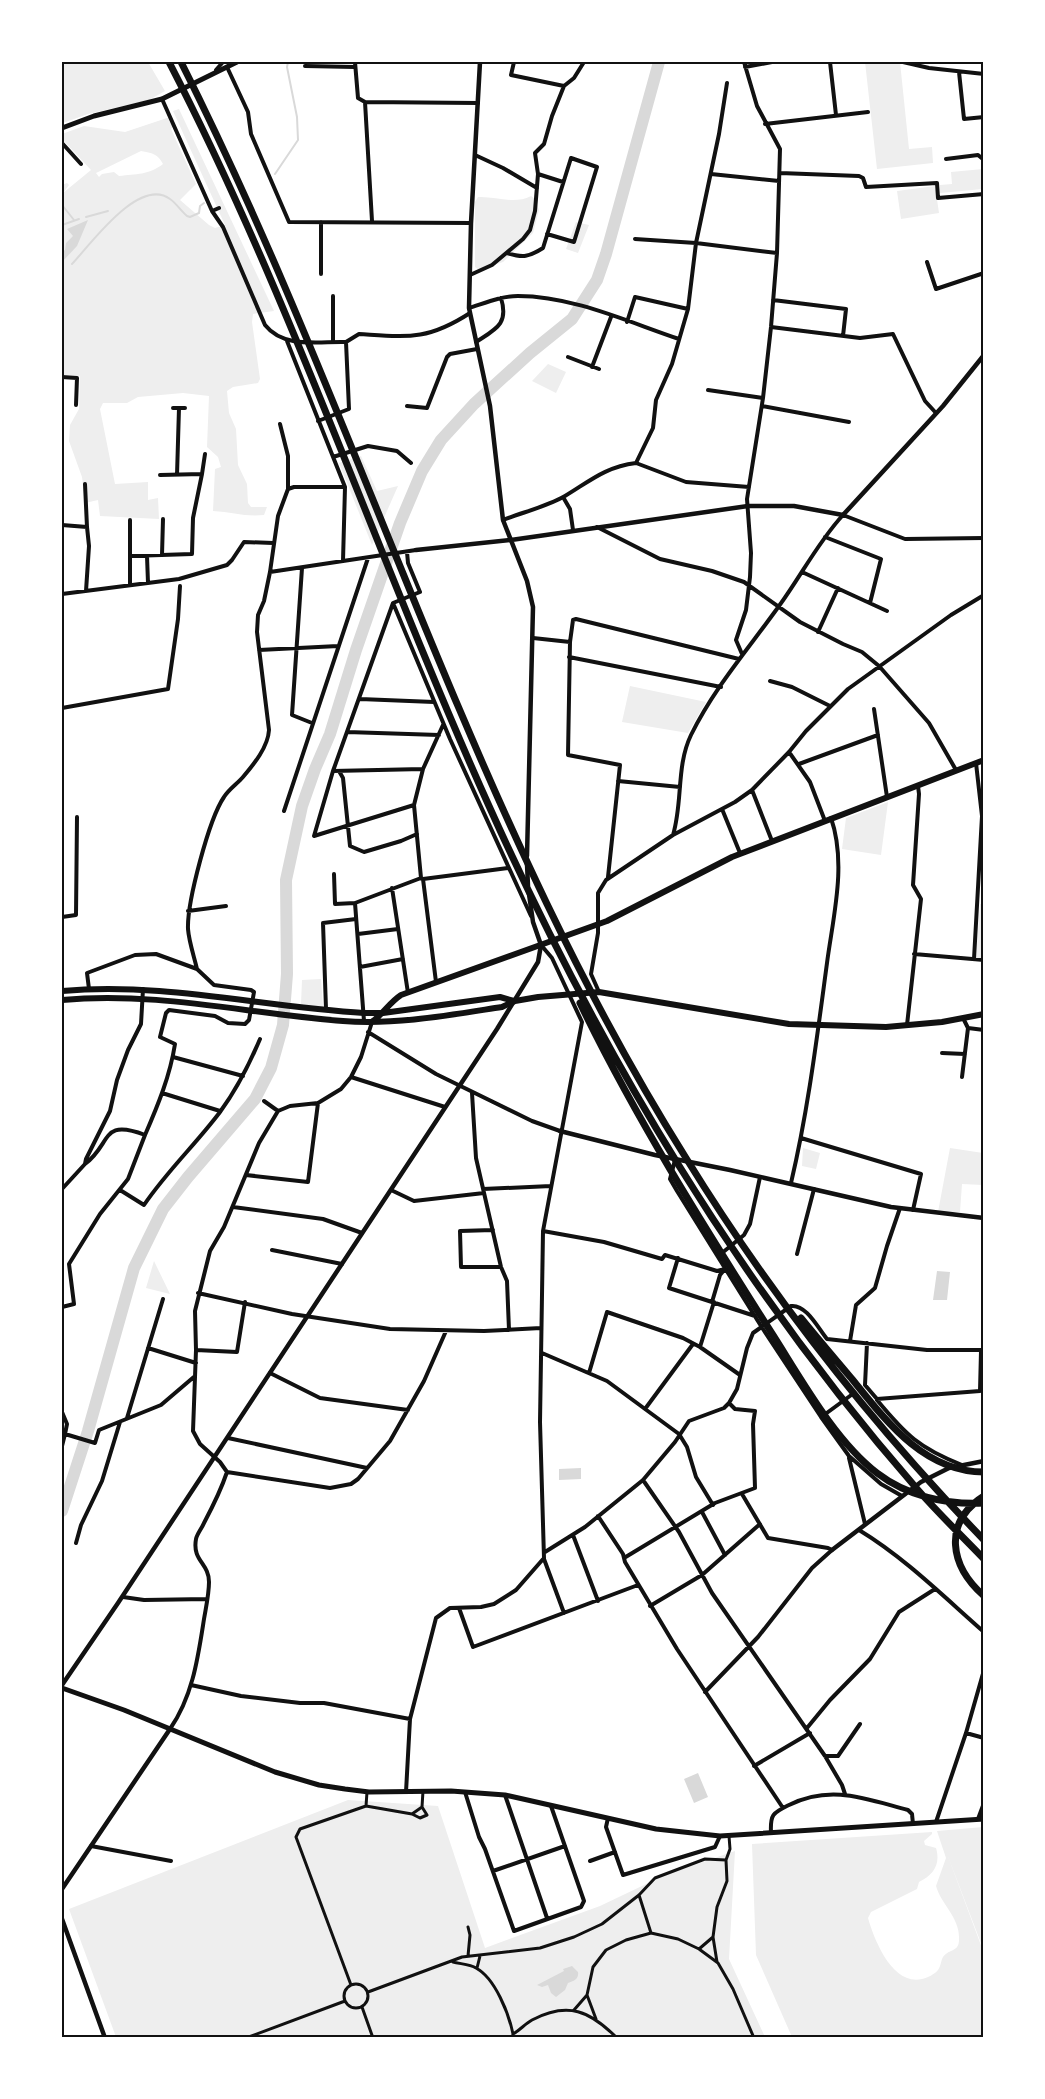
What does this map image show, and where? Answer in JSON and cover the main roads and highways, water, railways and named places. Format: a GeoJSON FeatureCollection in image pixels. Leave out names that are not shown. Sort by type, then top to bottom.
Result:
{"type":"FeatureCollection","features":[{"type":"Feature","properties":{"kind":"highway"},"geometry":{"type":"LineString","coordinates":[[169,62],[193,108],[275,291],[443,700],[489,806],[594,1030],[669,1167],[796,1371],[843,1439],[860,1458],[877,1473],[906,1490],[928,1498],[984,1503]]}},
{"type":"Feature","properties":{"kind":"highway"},"geometry":{"type":"LineString","coordinates":[[181,62],[258,222],[450,687],[548,904],[628,1059],[685,1158],[814,1343],[889,1437],[984,1540]]}},
{"type":"Feature","properties":{"kind":"highway"},"geometry":{"type":"LineString","coordinates":[[555,946],[642,1107],[739,1259],[859,1420],[920,1492],[984,1559]]}},
{"type":"Feature","properties":{"kind":"highway"},"geometry":{"type":"LineString","coordinates":[[770,1283],[875,1408],[908,1442],[933,1459],[949,1466],[984,1472]]}},
{"type":"Feature","properties":{"kind":"highway"},"geometry":{"type":"LineString","coordinates":[[984,1496],[962,1514],[955,1543],[964,1574],[984,1596]]}},
{"type":"Feature","properties":{"kind":"main road"},"geometry":{"type":"LineString","coordinates":[[62,129],[94,116],[162,99],[214,73],[225,64],[237,62]]}},
{"type":"Feature","properties":{"kind":"main road"},"geometry":{"type":"LineString","coordinates":[[372,1021],[383,1013],[390,1002],[408,993],[598,924],[740,853],[984,760]]}},
{"type":"Feature","properties":{"kind":"main road"},"geometry":{"type":"LineString","coordinates":[[62,991],[143,989],[364,1013],[383,1013],[500,997],[515,1001]]}},
{"type":"Feature","properties":{"kind":"main road"},"geometry":{"type":"LineString","coordinates":[[62,998],[143,998],[344,1021],[401,1021],[502,1007],[515,1001],[570,993],[599,992],[780,1023],[907,1026],[984,1014]]}},
{"type":"Feature","properties":{"kind":"main road"},"geometry":{"type":"LineString","coordinates":[[62,1687],[290,1778],[326,1787],[367,1792],[423,1791],[505,1795],[675,1832],[720,1836],[981,1819]]}},
{"type":"Feature","properties":{"kind":"waterway"},"geometry":{"type":"LineString","coordinates":[[275,174],[298,140],[297,117],[288,62]]}},
{"type":"Feature","properties":{"kind":"waterway"},"geometry":{"type":"LineString","coordinates":[[62,1511],[88,1431],[134,1268],[163,1209],[255,1099],[271,1068],[283,1025],[287,974],[286,880],[302,806],[330,734],[400,523],[422,471],[441,440],[474,404],[530,353],[572,319],[597,280],[659,62]]}},
{"type":"Feature","properties":{"kind":"waterway"},"geometry":{"type":"LineString","coordinates":[[72,264],[116,216],[130,204],[144,197],[158,194],[170,199],[190,217],[199,213],[200,206],[204,203]]}},
{"type":"Feature","properties":{"kind":"waterway"},"geometry":{"type":"LineString","coordinates":[[62,205],[74,220]]}},
{"type":"Feature","properties":{"kind":"waterway"},"geometry":{"type":"LineString","coordinates":[[86,217],[108,211]]}},
{"type":"Feature","properties":{"kind":"waterway"},"geometry":{"type":"LineString","coordinates":[[62,225],[79,219]]}}]}
